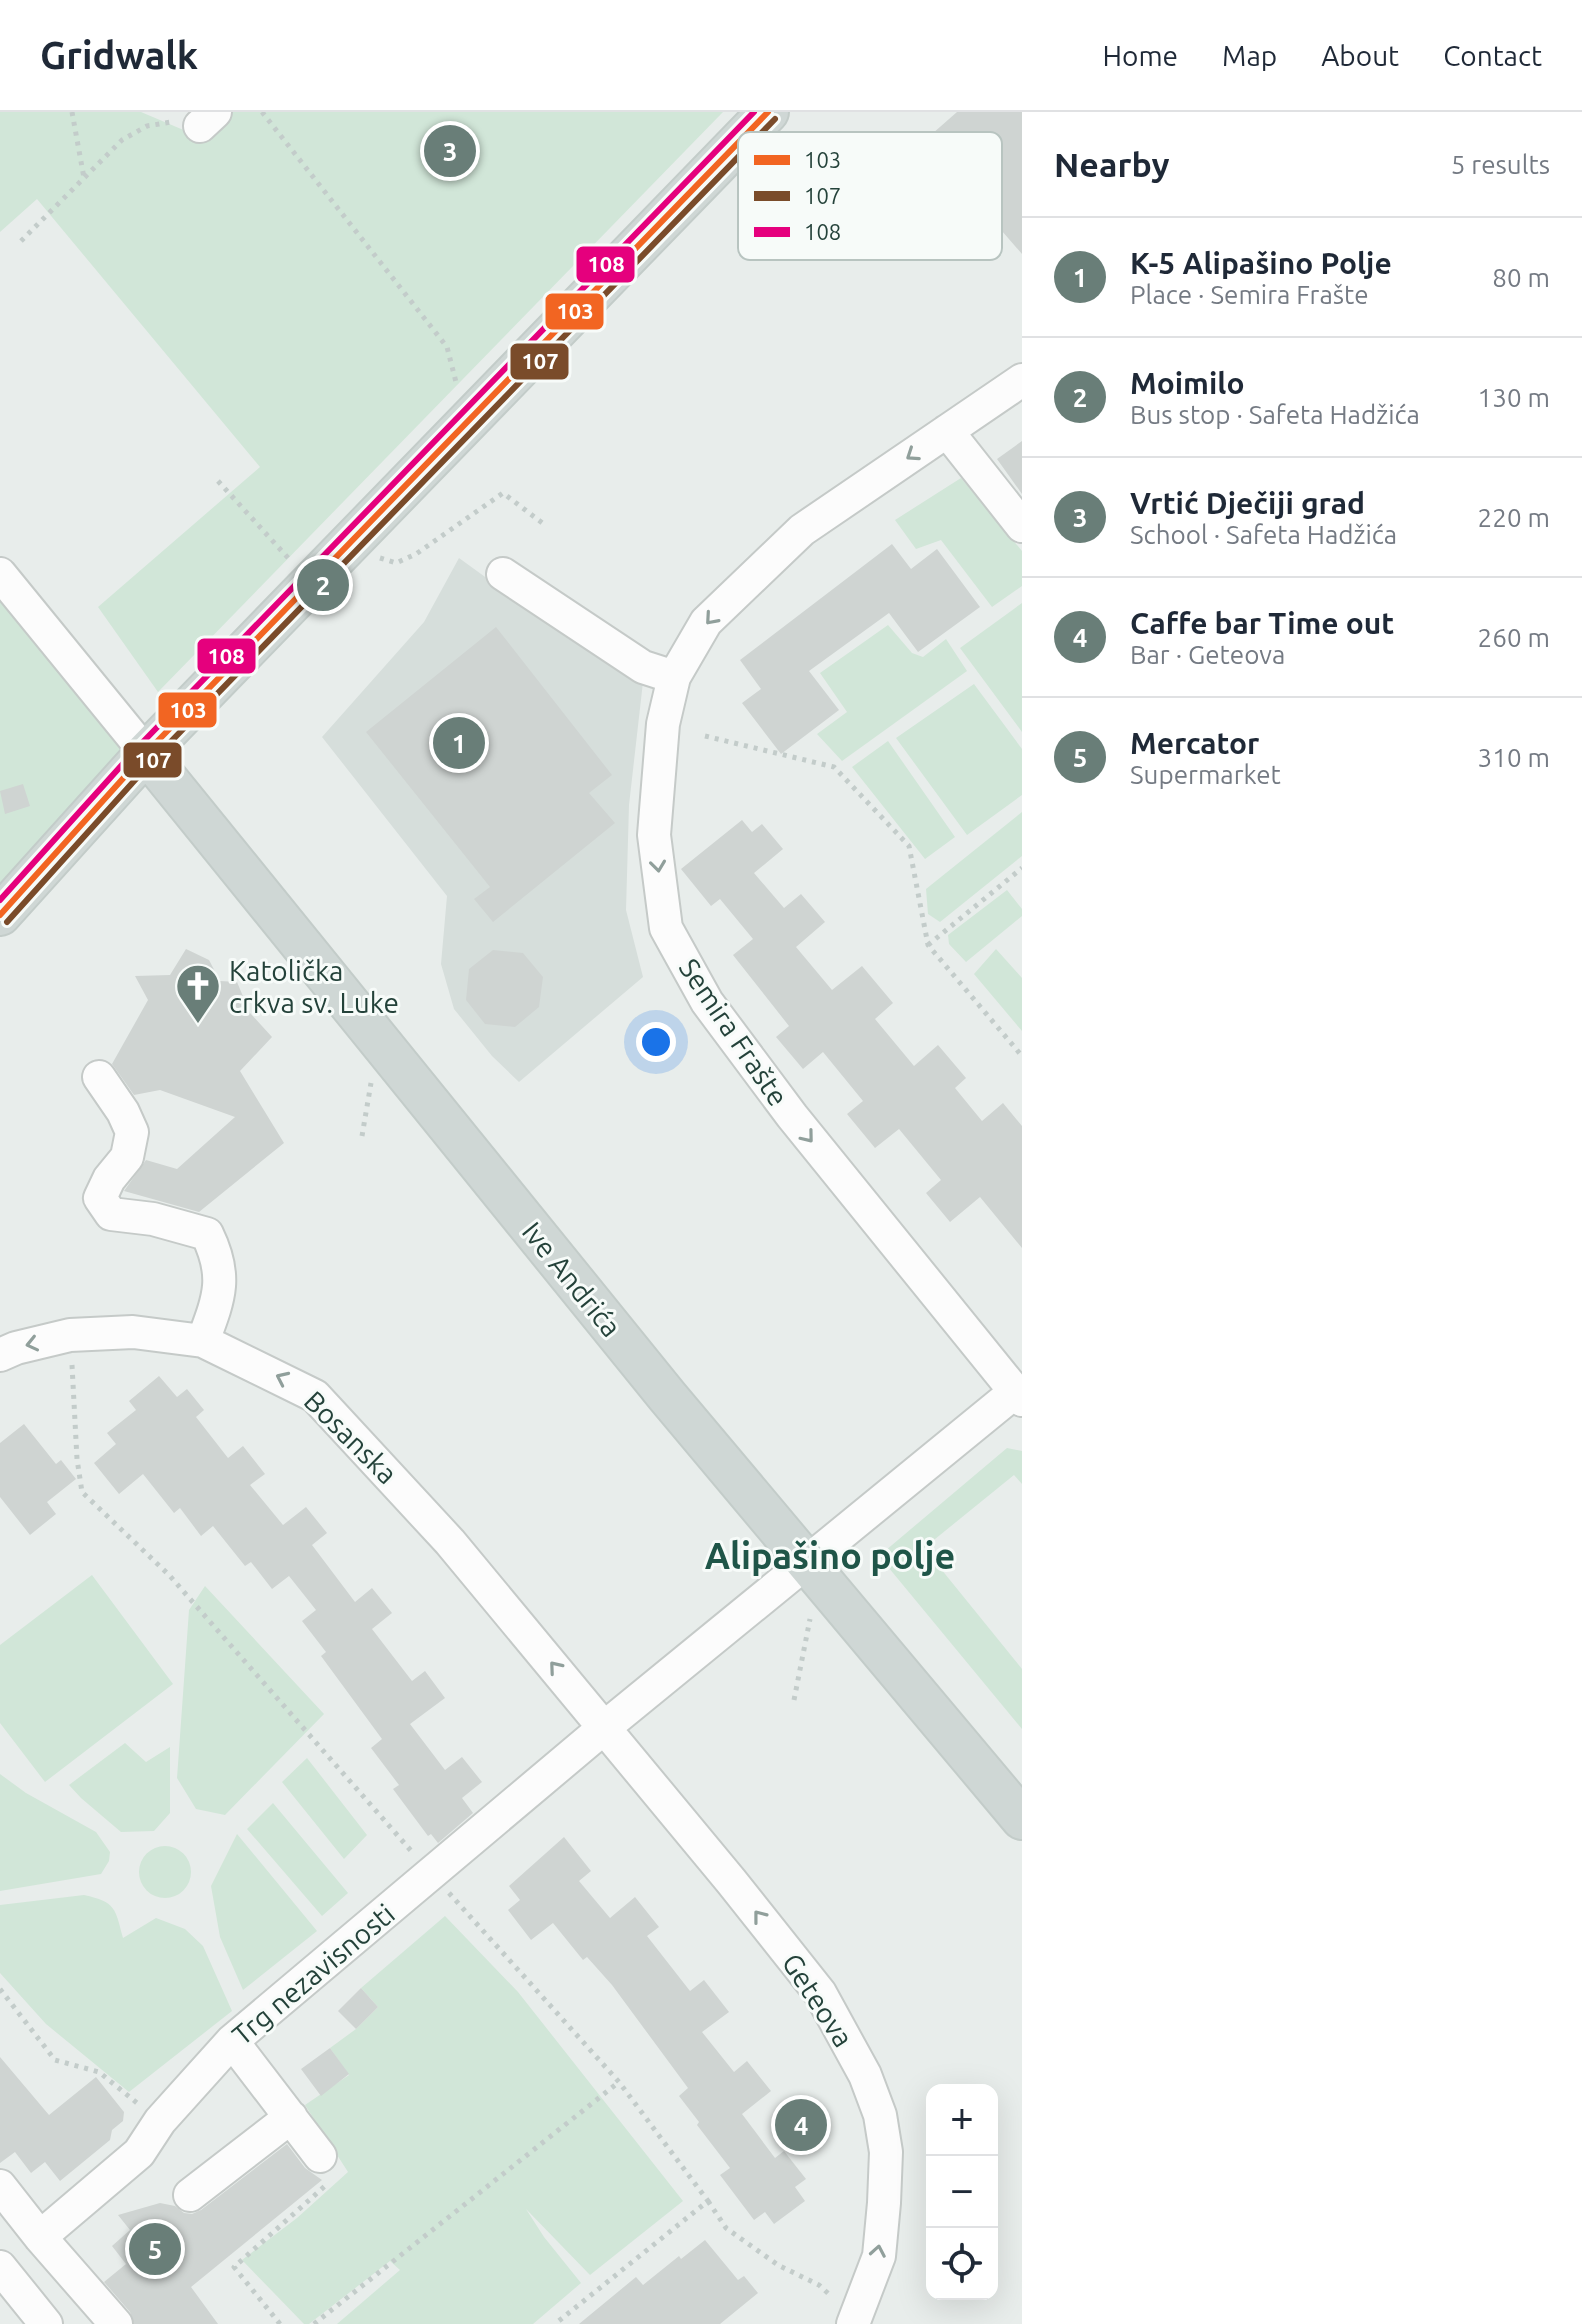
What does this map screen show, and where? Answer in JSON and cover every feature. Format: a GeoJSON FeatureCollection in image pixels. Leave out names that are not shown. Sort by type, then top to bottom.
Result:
{"type":"FeatureCollection","features":[{"type":"Feature","properties":{"kind":"main road"},"geometry":{"type":"LineString","coordinates":[[748,132],[768,112]]}},
{"type":"Feature","properties":{"kind":"main road"},"geometry":{"type":"LineString","coordinates":[[0,915],[138,743],[738,142]]}},
{"type":"Feature","properties":{"kind":"main road","name":"Ive Andrića"},"geometry":{"type":"LineString","coordinates":[[138,743],[647,1371],[1022,1819]]}},
{"type":"Feature","properties":{"kind":"street","name":"Semira Frašte"},"geometry":{"type":"LineString","coordinates":[[1019,1396],[792,1116],[707,1002],[666,928],[654,835],[663,724],[674,677],[706,622],[802,530],[1022,380]]}},
{"type":"Feature","properties":{"kind":"street"},"geometry":{"type":"LineString","coordinates":[[947,431],[1022,526]]}},
{"type":"Feature","properties":{"kind":"street"},"geometry":{"type":"LineString","coordinates":[[0,574],[138,743]]}},
{"type":"Feature","properties":{"kind":"street"},"geometry":{"type":"LineString","coordinates":[[503,574],[643,667],[674,677]]}},
{"type":"Feature","properties":{"kind":"street"},"geometry":{"type":"LineString","coordinates":[[99,1077],[123,1112],[132,1132],[127,1157],[109,1179],[100,1198],[111,1214],[153,1219],[207,1234],[217,1254],[220,1293],[203,1341]]}},
{"type":"Feature","properties":{"kind":"street","name":"Bosanska"},"geometry":{"type":"LineString","coordinates":[[0,1355],[70,1335],[133,1332],[203,1341],[304,1388],[315,1396],[450,1542],[605,1727]]}},
{"type":"Feature","properties":{"kind":"street","name":"Trg nezavisnosti"},"geometry":{"type":"LineString","coordinates":[[40,2237],[139,2153],[160,2121],[232,2041],[605,1727],[1019,1396]]}},
{"type":"Feature","properties":{"kind":"street","name":"Geteova"},"geometry":{"type":"LineString","coordinates":[[605,1727],[820,1993],[865,2075],[880,2115],[886,2152],[879,2256],[854,2322]]}},
{"type":"Feature","properties":{"kind":"street"},"geometry":{"type":"LineString","coordinates":[[232,2041],[320,2156]]}},
{"type":"Feature","properties":{"kind":"street"},"geometry":{"type":"LineString","coordinates":[[190,2195],[291,2117]]}},
{"type":"Feature","properties":{"kind":"street"},"geometry":{"type":"LineString","coordinates":[[0,2186],[116,2324]]}},
{"type":"Feature","properties":{"kind":"street"},"geometry":{"type":"LineString","coordinates":[[0,2268],[46,2324]]}},
{"type":"Feature","properties":{"kind":"path"},"geometry":{"type":"LineString","coordinates":[[72,112],[84,178]]}},
{"type":"Feature","properties":{"kind":"path"},"geometry":{"type":"LineString","coordinates":[[262,112],[447,347],[460,399]]}},
{"type":"Feature","properties":{"kind":"path"},"geometry":{"type":"LineString","coordinates":[[21,241],[122,140],[147,126],[208,119]]}},
{"type":"Feature","properties":{"kind":"path"},"geometry":{"type":"LineString","coordinates":[[218,481],[295,565]]}},
{"type":"Feature","properties":{"kind":"path"},"geometry":{"type":"LineString","coordinates":[[379,558],[396,563],[416,554],[503,493],[545,525]]}},
{"type":"Feature","properties":{"kind":"path"},"geometry":{"type":"LineString","coordinates":[[705,736],[834,767],[909,846],[928,945],[1022,1056]]}},
{"type":"Feature","properties":{"kind":"path"},"geometry":{"type":"LineString","coordinates":[[928,945],[1022,868]]}},
{"type":"Feature","properties":{"kind":"path"},"geometry":{"type":"LineString","coordinates":[[362,1136],[373,1074]]}},
{"type":"Feature","properties":{"kind":"path"},"geometry":{"type":"LineString","coordinates":[[70,1335],[77,1459],[82,1492],[169,1575],[619,2082],[726,2228],[778,2265],[819,2285],[854,2322]]}},
{"type":"Feature","properties":{"kind":"path"},"geometry":{"type":"LineString","coordinates":[[794,1700],[811,1612]]}},
{"type":"Feature","properties":{"kind":"path"},"geometry":{"type":"LineString","coordinates":[[0,1989],[55,2060],[99,2072],[160,2121]]}},
{"type":"Feature","properties":{"kind":"path"},"geometry":{"type":"LineString","coordinates":[[314,2324],[619,2082]]}},
{"type":"Feature","properties":{"kind":"path"},"geometry":{"type":"LineString","coordinates":[[280,2324],[234,2267],[338,2175],[320,2156]]}},
{"type":"Feature","properties":{"kind":"path"},"geometry":{"type":"LineString","coordinates":[[555,2324],[708,2201]]}},
{"type":"Feature","properties":{"kind":"shaded area"},"geometry":{"type":"Polygon","coordinates":[[[459,558],[576,643],[643,682],[629,805],[626,910],[643,977],[519,1082],[492,1056],[454,1009],[441,964],[447,896],[322,737],[424,622],[459,558]]]}},
{"type":"Feature","properties":{"kind":"green space"},"geometry":{"type":"Polygon","coordinates":[[[0,112],[141,112],[200,137],[227,112],[723,112],[158,692],[98,607],[260,467],[37,199],[0,232],[0,112]]]}},
{"type":"Feature","properties":{"kind":"green space"},"geometry":{"type":"Polygon","coordinates":[[[961,478],[1022,551],[1022,586],[992,607],[941,540],[916,549],[895,520],[961,478]]]}},
{"type":"Feature","properties":{"kind":"green space"},"geometry":{"type":"Polygon","coordinates":[[[0,590],[127,753],[0,889],[0,590]]]}},
{"type":"Feature","properties":{"kind":"green space"},"geometry":{"type":"Polygon","coordinates":[[[1022,603],[1022,732],[960,648],[1022,603]]]}},
{"type":"Feature","properties":{"kind":"green space"},"geometry":{"type":"Polygon","coordinates":[[[888,625],[912,653],[923,657],[946,639],[967,671],[842,761],[817,734],[847,712],[820,673],[888,625]]]}},
{"type":"Feature","properties":{"kind":"green space"},"geometry":{"type":"Polygon","coordinates":[[[974,684],[1022,749],[1022,795],[967,835],[896,738],[974,684]]]}},
{"type":"Feature","properties":{"kind":"green space"},"geometry":{"type":"Polygon","coordinates":[[[888,741],[955,837],[925,859],[852,767],[888,741]]]}},
{"type":"Feature","properties":{"kind":"green space"},"geometry":{"type":"Polygon","coordinates":[[[1022,812],[1022,856],[940,922],[928,914],[926,889],[1022,812]]]}},
{"type":"Feature","properties":{"kind":"green space"},"geometry":{"type":"Polygon","coordinates":[[[1007,890],[1022,909],[1022,916],[966,962],[949,944],[948,935],[1007,890]]]}},
{"type":"Feature","properties":{"kind":"green space"},"geometry":{"type":"Polygon","coordinates":[[[996,949],[1022,978],[1022,1031],[974,974],[996,949]]]}},
{"type":"Feature","properties":{"kind":"green space"},"geometry":{"type":"Polygon","coordinates":[[[1007,1448],[1022,1451],[1022,1484],[1014,1475],[924,1548],[1022,1669],[1022,1729],[879,1556],[1007,1448]]]}},
{"type":"Feature","properties":{"kind":"green space"},"geometry":{"type":"Polygon","coordinates":[[[92,1575],[173,1684],[45,1782],[0,1723],[0,1645],[92,1575]]]}},
{"type":"Feature","properties":{"kind":"green space"},"geometry":{"type":"Polygon","coordinates":[[[205,1586],[324,1714],[225,1815],[196,1809],[177,1778],[189,1610],[205,1586]]]}},
{"type":"Feature","properties":{"kind":"green space"},"geometry":{"type":"Polygon","coordinates":[[[125,1743],[146,1762],[170,1747],[170,1813],[154,1831],[121,1832],[69,1785],[125,1743]]]}},
{"type":"Feature","properties":{"kind":"green space"},"geometry":{"type":"Polygon","coordinates":[[[307,1758],[367,1835],[344,1859],[282,1782],[307,1758]]]}},
{"type":"Feature","properties":{"kind":"green space"},"geometry":{"type":"Polygon","coordinates":[[[0,1774],[26,1793],[96,1832],[110,1852],[109,1861],[101,1874],[0,1891],[0,1774]]]}},
{"type":"Feature","properties":{"kind":"green space"},"geometry":{"type":"Polygon","coordinates":[[[273,1803],[348,1893],[322,1916],[247,1829],[273,1803]]]}},
{"type":"Feature","properties":{"kind":"green space"},"geometry":{"type":"Polygon","coordinates":[[[237,1834],[317,1931],[243,1990],[220,1937],[211,1886],[237,1834]]]}},
{"type":"Feature","properties":{"kind":"green space"},"geometry":{"type":"Polygon","coordinates":[[[165,1846],[184,1853],[191,1872],[184,1891],[165,1898],[146,1891],[139,1872],[146,1853],[165,1846]]]}},
{"type":"Feature","properties":{"kind":"green space"},"geometry":{"type":"Polygon","coordinates":[[[84,1895],[102,1900],[112,1908],[123,1938],[156,1918],[185,1929],[203,1946],[232,2011],[129,2092],[46,2024],[0,1973],[0,1905],[84,1895]]]}},
{"type":"Feature","properties":{"kind":"green space"},"geometry":{"type":"Polygon","coordinates":[[[445,1916],[518,1992],[683,2201],[590,2275],[526,2209],[581,2283],[533,2324],[337,2324],[400,2270],[390,2261],[309,2324],[304,2324],[242,2260],[297,2218],[348,2172],[305,2105],[349,2075],[330,2048],[356,2029],[378,2007],[361,1988],[445,1916]]]}},
{"type":"Feature","properties":{"kind":"building"},"geometry":{"type":"Polygon","coordinates":[[[957,112],[1022,112],[1022,254],[1002,231],[1002,132],[934,132],[957,112]]]}},
{"type":"Feature","properties":{"kind":"building"},"geometry":{"type":"Polygon","coordinates":[[[1022,441],[1022,494],[997,459],[1022,441]]]}},
{"type":"Feature","properties":{"kind":"building"},"geometry":{"type":"Polygon","coordinates":[[[892,544],[911,569],[937,549],[980,607],[918,652],[889,613],[809,671],[839,710],[781,754],[742,703],[761,689],[740,660],[892,544]]]}},
{"type":"Feature","properties":{"kind":"building"},"geometry":{"type":"Polygon","coordinates":[[[496,627],[612,775],[589,793],[615,823],[493,922],[474,899],[490,887],[366,732],[496,627]]]}},
{"type":"Feature","properties":{"kind":"building"},"geometry":{"type":"Polygon","coordinates":[[[23,784],[30,806],[5,814],[0,791],[23,784]]]}},
{"type":"Feature","properties":{"kind":"building"},"geometry":{"type":"Polygon","coordinates":[[[742,820],[752,832],[762,824],[783,849],[754,873],[784,908],[801,894],[825,922],[796,947],[832,990],[862,966],[893,1003],[875,1019],[914,1066],[938,1045],[966,1078],[955,1088],[982,1121],[1003,1103],[1022,1126],[1022,1248],[980,1197],[950,1222],[926,1193],[941,1180],[899,1129],[875,1148],[847,1114],[863,1101],[823,1052],[803,1069],[776,1037],[789,1026],[733,955],[753,939],[720,899],[711,906],[681,869],[742,820]]]}},
{"type":"Feature","properties":{"kind":"building","name":"Katolička crkva sv. Luke"},"geometry":{"type":"Polygon","coordinates":[[[186,949],[209,960],[220,981],[237,982],[250,1013],[272,1037],[240,1071],[284,1143],[199,1212],[124,1191],[146,1160],[177,1169],[235,1117],[160,1090],[134,1095],[112,1064],[148,1000],[135,976],[170,975],[186,949]]]}},
{"type":"Feature","properties":{"kind":"building"},"geometry":{"type":"Polygon","coordinates":[[[493,950],[523,953],[543,977],[539,1007],[515,1027],[485,1024],[466,1000],[469,969],[493,950]]]}},
{"type":"Feature","properties":{"kind":"building"},"geometry":{"type":"Polygon","coordinates":[[[159,1376],[177,1397],[187,1389],[204,1410],[196,1417],[228,1458],[243,1446],[265,1474],[250,1485],[283,1525],[306,1507],[327,1533],[312,1545],[355,1602],[372,1588],[392,1613],[372,1629],[412,1681],[425,1671],[445,1698],[410,1724],[445,1770],[462,1757],[482,1782],[462,1798],[473,1813],[438,1843],[431,1834],[428,1836],[393,1789],[399,1785],[371,1748],[382,1739],[321,1656],[326,1652],[302,1621],[316,1610],[289,1576],[272,1589],[251,1562],[245,1566],[213,1526],[201,1536],[180,1508],[174,1513],[143,1474],[119,1494],[94,1463],[116,1444],[107,1433],[136,1410],[129,1401],[159,1376]]]}},
{"type":"Feature","properties":{"kind":"building"},"geometry":{"type":"Polygon","coordinates":[[[24,1424],[56,1464],[61,1460],[76,1479],[47,1502],[56,1514],[30,1535],[0,1497],[0,1443],[24,1424]]]}},
{"type":"Feature","properties":{"kind":"building"},"geometry":{"type":"Polygon","coordinates":[[[564,1837],[591,1871],[579,1881],[610,1918],[635,1897],[659,1927],[647,1936],[690,1991],[704,1980],[729,2012],[702,2032],[734,2072],[747,2061],[771,2091],[742,2114],[775,2158],[784,2151],[806,2179],[795,2187],[805,2201],[774,2224],[765,2212],[754,2220],[720,2175],[730,2168],[679,2096],[688,2088],[612,1985],[587,1957],[583,1960],[553,1923],[531,1940],[508,1910],[520,1900],[509,1886],[564,1837]]]}},
{"type":"Feature","properties":{"kind":"building"},"geometry":{"type":"Polygon","coordinates":[[[361,1988],[378,2007],[356,2029],[338,2011],[361,1988]]]}},
{"type":"Feature","properties":{"kind":"building"},"geometry":{"type":"Polygon","coordinates":[[[330,2048],[349,2074],[321,2096],[301,2069],[330,2048]]]}},
{"type":"Feature","properties":{"kind":"building"},"geometry":{"type":"Polygon","coordinates":[[[0,2057],[49,2115],[96,2077],[124,2112],[123,2121],[112,2130],[110,2140],[60,2181],[45,2162],[31,2173],[15,2152],[0,2163],[0,2057]]]}},
{"type":"Feature","properties":{"kind":"building"},"geometry":{"type":"Polygon","coordinates":[[[287,2144],[305,2168],[322,2180],[191,2287],[218,2324],[134,2324],[130,2312],[104,2282],[126,2264],[112,2246],[130,2230],[118,2215],[160,2203],[192,2214],[287,2144]]]}},
{"type":"Feature","properties":{"kind":"building"},"geometry":{"type":"Polygon","coordinates":[[[705,2240],[738,2280],[744,2276],[758,2293],[720,2324],[579,2324],[636,2277],[643,2285],[705,2240]]]}},
{"type":"Feature","properties":{"kind":"transit line","name":"108"},"geometry":{"type":"LineString","coordinates":[[0,900],[139,746],[754,112]]}},
{"type":"Feature","properties":{"kind":"transit line","name":"103"},"geometry":{"type":"LineString","coordinates":[[749,132],[768,112]]}},
{"type":"Feature","properties":{"kind":"transit line","name":"107"},"geometry":{"type":"LineString","coordinates":[[762,132],[775,119]]}},
{"type":"Feature","properties":{"kind":"transit line","name":"103"},"geometry":{"type":"LineString","coordinates":[[0,915],[146,753],[738,143]]}},
{"type":"Feature","properties":{"kind":"transit line","name":"107"},"geometry":{"type":"LineString","coordinates":[[7,922],[153,760],[738,157]]}},
{"type":"Feature","properties":{"kind":"place","name":"Vrtić Dječiji grad"},"geometry":{"type":"Point","coordinates":[450,151]}},
{"type":"Feature","properties":{"kind":"place","name":"Moimilo"},"geometry":{"type":"Point","coordinates":[323,585]}},
{"type":"Feature","properties":{"kind":"place","name":"K-5 Alipašino Polje"},"geometry":{"type":"Point","coordinates":[459,743]}},
{"type":"Feature","properties":{"kind":"place","name":"Katolička crkva sv. Luke"},"geometry":{"type":"Point","coordinates":[198,1025]}},
{"type":"Feature","properties":{"kind":"place","name":"Caffe bar Time out"},"geometry":{"type":"Point","coordinates":[801,2125]}},
{"type":"Feature","properties":{"kind":"place","name":"Mercator"},"geometry":{"type":"Point","coordinates":[155,2249]}},
{"type":"Feature","properties":{"kind":"district","name":"Alipašino polje"},"geometry":{"type":"Point","coordinates":[830,1555]}}]}
